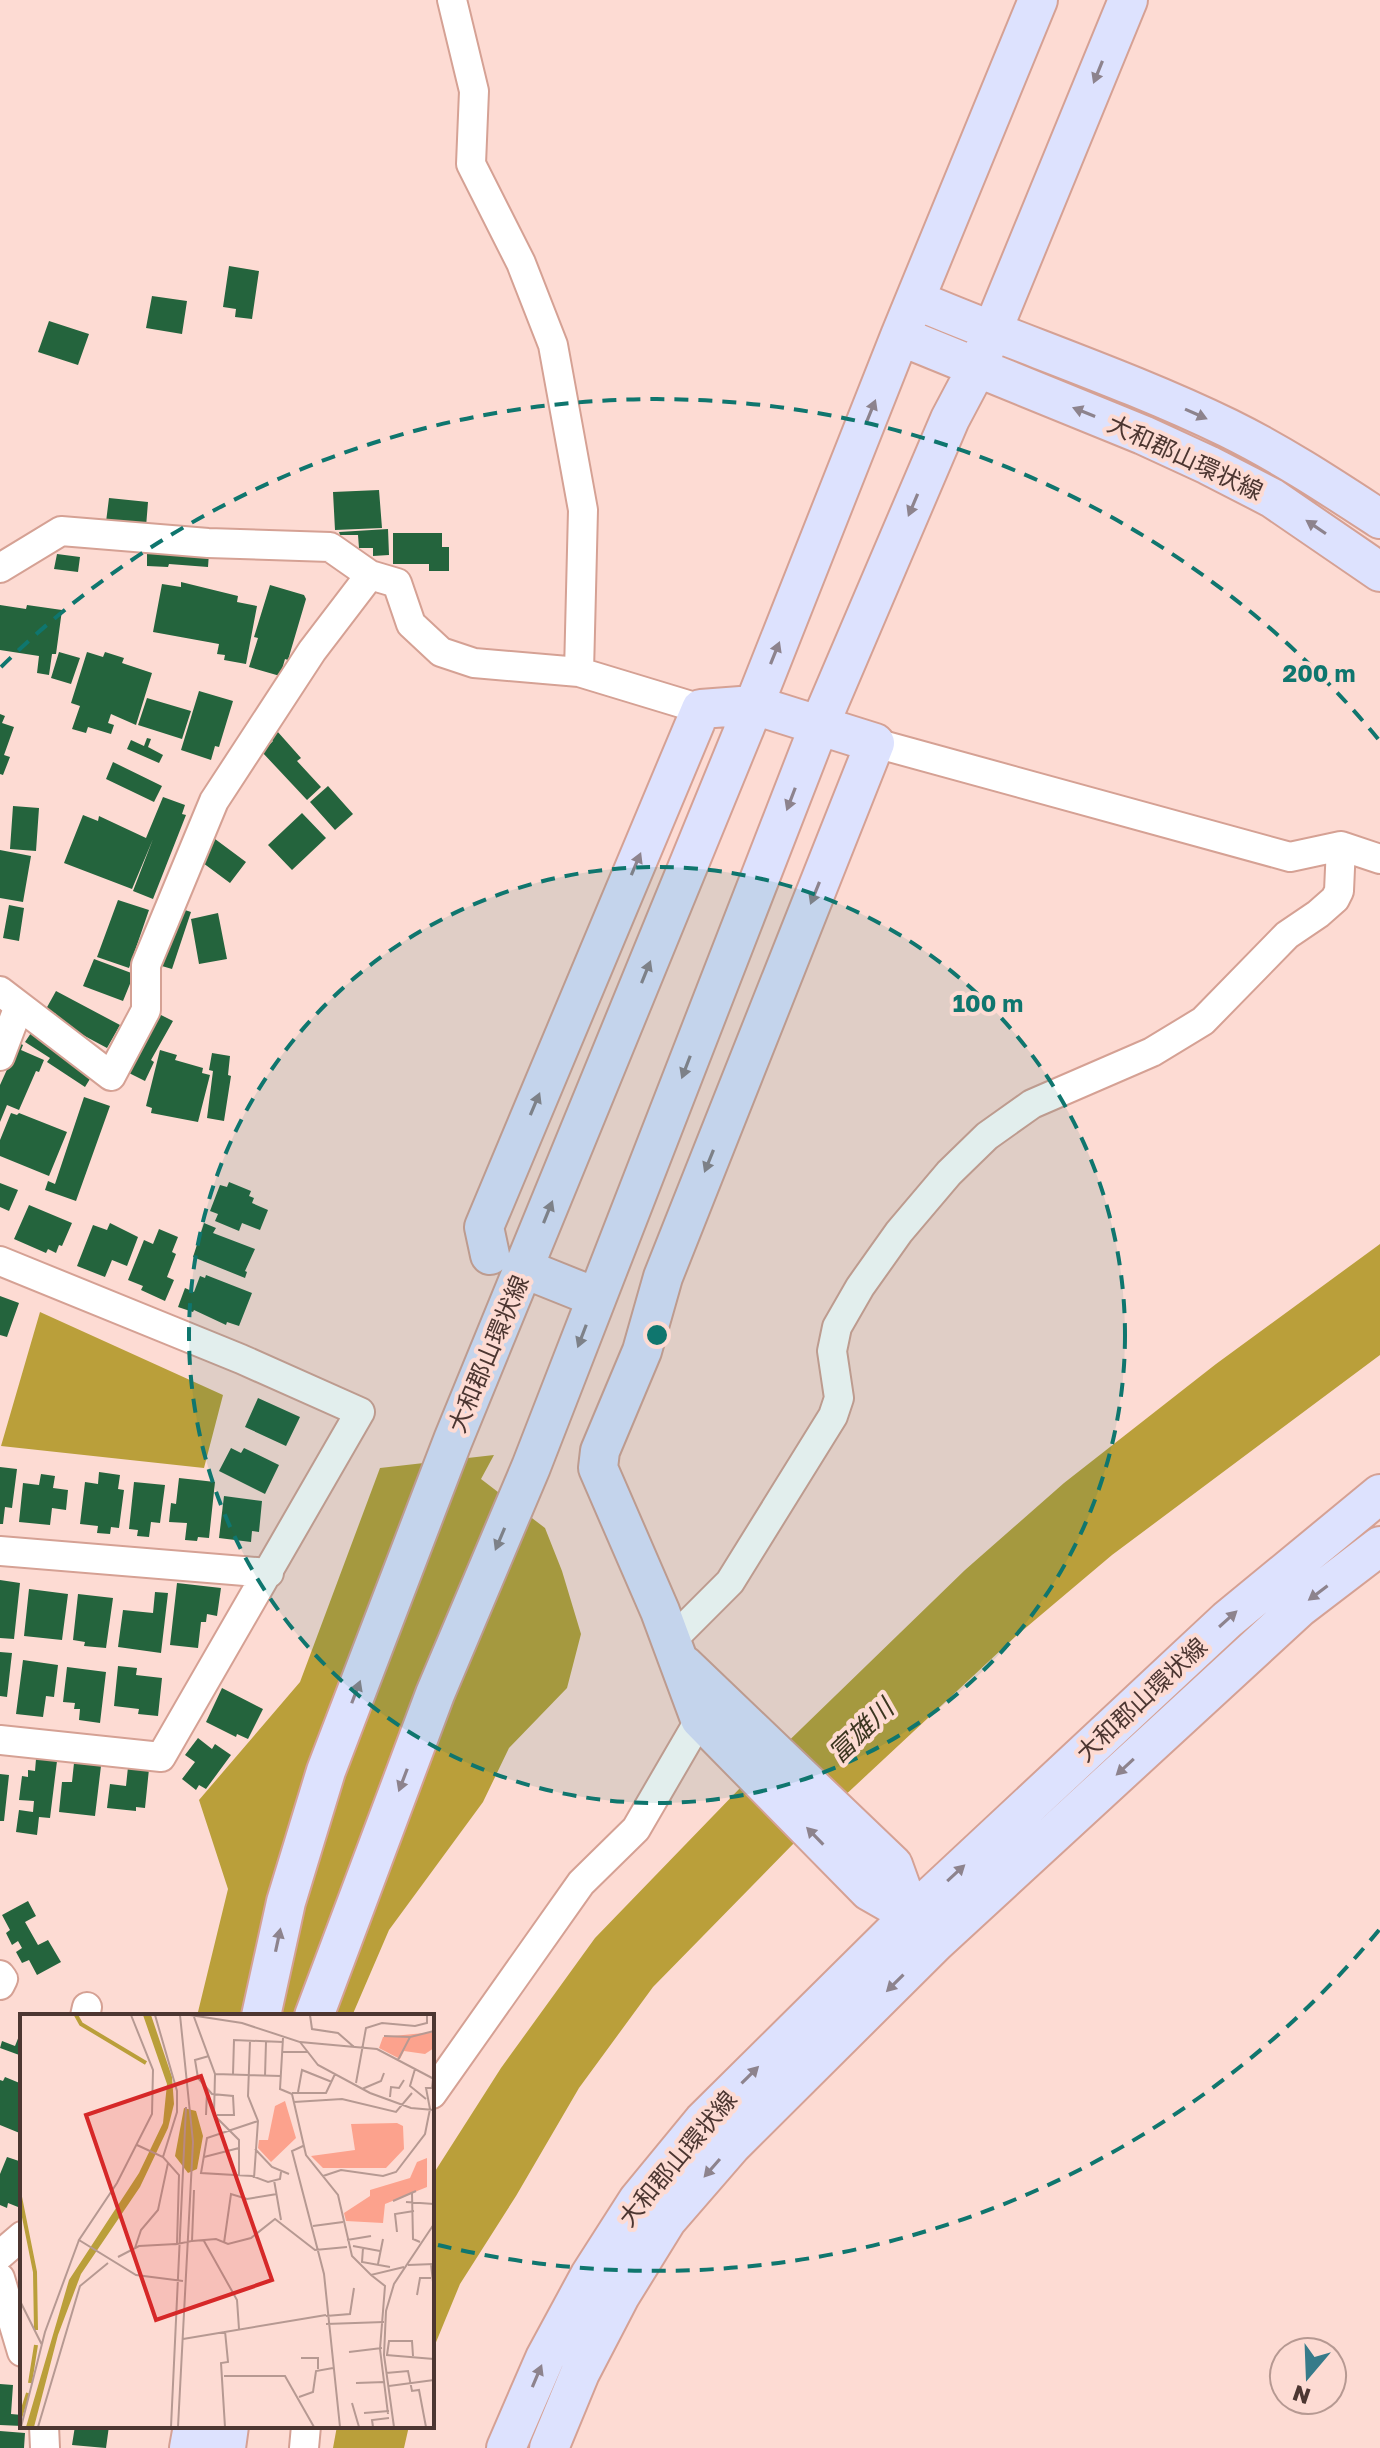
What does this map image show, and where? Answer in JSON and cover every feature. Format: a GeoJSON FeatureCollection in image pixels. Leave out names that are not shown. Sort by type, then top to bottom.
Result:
{"type":"FeatureCollection","features":[{"type":"Feature","properties":{"kind":"main road","name":"大和郡山環状線"},"geometry":{"type":"LineString","coordinates":[[261,2014],[286,1902],[326,1771],[453,1440],[1038,0]]}},
{"type":"Feature","properties":{"kind":"main road"},"geometry":{"type":"LineString","coordinates":[[315,2014],[435,1694],[531,1467],[819,726],[950,419],[992,333],[1128,0]]}},
{"type":"Feature","properties":{"kind":"main road","name":"大和郡山環状線"},"geometry":{"type":"LineString","coordinates":[[916,300],[1158,397],[1229,429],[1292,462],[1380,519]]}},
{"type":"Feature","properties":{"kind":"main road","name":"大和郡山環状線"},"geometry":{"type":"LineString","coordinates":[[900,336],[1143,435],[1208,465],[1272,498],[1380,572]]}},
{"type":"Feature","properties":{"kind":"main road"},"geometry":{"type":"LineString","coordinates":[[701,709],[754,705],[875,743],[669,1262],[641,1316],[642,1351],[600,1451],[598,1468],[675,1651],[714,1712],[881,1878],[923,1929]]}},
{"type":"Feature","properties":{"kind":"main road","name":"大和郡山環状線"},"geometry":{"type":"LineString","coordinates":[[490,1255],[484,1227],[701,709]]}},
{"type":"Feature","properties":{"kind":"main road","name":"大和郡山環状線"},"geometry":{"type":"LineString","coordinates":[[535,1273],[580,1291]]}},
{"type":"Feature","properties":{"kind":"main road","name":"大和郡山環状線"},"geometry":{"type":"LineString","coordinates":[[549,2448],[580,2373],[620,2296],[667,2220],[732,2145],[923,1929],[1227,1620],[1380,1494]]}},
{"type":"Feature","properties":{"kind":"main road","name":"大和郡山環状線"},"geometry":{"type":"LineString","coordinates":[[506,2448],[545,2358],[590,2275],[638,2200],[703,2121],[1299,1608],[1380,1546]]}},
{"type":"Feature","properties":{"kind":"main road"},"geometry":{"type":"LineString","coordinates":[[189,2448],[193,2428]]}},
{"type":"Feature","properties":{"kind":"main road"},"geometry":{"type":"LineString","coordinates":[[226,2448],[229,2428]]}},
{"type":"Feature","properties":{"kind":"street"},"geometry":{"type":"LineString","coordinates":[[452,0],[474,91],[471,164],[521,263],[553,345],[583,510],[579,672]]}},
{"type":"Feature","properties":{"kind":"street"},"geometry":{"type":"LineString","coordinates":[[0,568],[61,531],[208,543],[330,547],[370,575],[397,583],[411,624],[441,652],[474,663],[579,672],[701,709]]}},
{"type":"Feature","properties":{"kind":"street"},"geometry":{"type":"LineString","coordinates":[[0,1056],[9,998],[111,1076],[146,1010],[146,965],[214,801],[312,651],[370,575]]}},
{"type":"Feature","properties":{"kind":"street"},"geometry":{"type":"LineString","coordinates":[[875,743],[1290,857],[1341,846],[1380,859]]}},
{"type":"Feature","properties":{"kind":"street"},"geometry":{"type":"LineString","coordinates":[[675,1651],[730,1582],[833,1416],[839,1398],[832,1351],[837,1327],[860,1287],[899,1232],[949,1173],[987,1136],[1032,1104],[1152,1052],[1203,1021],[1287,935],[1335,899],[1339,891],[1341,846]]}},
{"type":"Feature","properties":{"kind":"street"},"geometry":{"type":"LineString","coordinates":[[0,1261],[241,1359],[360,1412],[161,1757],[0,1740]]}},
{"type":"Feature","properties":{"kind":"street"},"geometry":{"type":"LineString","coordinates":[[0,1551],[269,1573]]}},
{"type":"Feature","properties":{"kind":"street"},"geometry":{"type":"LineString","coordinates":[[434,2091],[581,1883],[636,1829],[714,1712]]}},
{"type":"Feature","properties":{"kind":"street"},"geometry":{"type":"LineString","coordinates":[[0,2255],[20,2238]]}},
{"type":"Feature","properties":{"kind":"street"},"geometry":{"type":"LineString","coordinates":[[0,2278],[20,2345]]}},
{"type":"Feature","properties":{"kind":"street"},"geometry":{"type":"LineString","coordinates":[[44,2428],[45,2448]]}},
{"type":"Feature","properties":{"kind":"street"},"geometry":{"type":"LineString","coordinates":[[304,2448],[306,2428]]}},
{"type":"Feature","properties":{"kind":"water","name":"富雄川"},"geometry":{"type":"Polygon","coordinates":[[[1380,1244],[1380,1355],[1112,1555],[1016,1636],[796,1841],[653,1987],[579,2088],[460,2284],[434,2347],[434,2173],[501,2068],[595,1938],[742,1786],[965,1570],[1064,1483],[1216,1364],[1380,1244]]]}},
{"type":"Feature","properties":{"kind":"water"},"geometry":{"type":"Polygon","coordinates":[[[40,1312],[223,1395],[204,1468],[1,1446],[40,1312]]]}},
{"type":"Feature","properties":{"kind":"water"},"geometry":{"type":"Polygon","coordinates":[[[494,1455],[481,1479],[545,1528],[562,1571],[581,1634],[567,1688],[509,1748],[483,1802],[389,1930],[353,2014],[197,2014],[228,1889],[199,1800],[300,1682],[380,1468],[494,1455]]]}},
{"type":"Feature","properties":{"kind":"water"},"geometry":{"type":"Polygon","coordinates":[[[337,2428],[409,2428],[404,2448],[333,2448],[337,2428]]]}},
{"type":"Feature","properties":{"kind":"building"},"geometry":{"type":"Polygon","coordinates":[[[229,266],[259,271],[252,319],[235,317],[236,309],[223,307],[229,266]]]}},
{"type":"Feature","properties":{"kind":"building"},"geometry":{"type":"Polygon","coordinates":[[[152,296],[187,301],[182,334],[146,328],[152,296]]]}},
{"type":"Feature","properties":{"kind":"building"},"geometry":{"type":"Polygon","coordinates":[[[49,321],[89,334],[78,365],[38,352],[49,321]]]}},
{"type":"Feature","properties":{"kind":"building"},"geometry":{"type":"Polygon","coordinates":[[[379,490],[382,528],[335,530],[333,492],[379,490]]]}},
{"type":"Feature","properties":{"kind":"building"},"geometry":{"type":"Polygon","coordinates":[[[109,498],[148,502],[146,527],[106,522],[109,498]]]}},
{"type":"Feature","properties":{"kind":"building"},"geometry":{"type":"Polygon","coordinates":[[[388,529],[389,555],[373,556],[373,548],[359,548],[358,535],[340,535],[339,532],[388,529]]]}},
{"type":"Feature","properties":{"kind":"building"},"geometry":{"type":"Polygon","coordinates":[[[393,533],[442,533],[442,547],[449,547],[449,571],[429,571],[429,564],[393,564],[393,533]]]}},
{"type":"Feature","properties":{"kind":"building"},"geometry":{"type":"Polygon","coordinates":[[[147,552],[209,553],[208,567],[147,566],[147,552]]]}},
{"type":"Feature","properties":{"kind":"building"},"geometry":{"type":"Polygon","coordinates":[[[57,554],[80,557],[78,572],[54,569],[57,554]]]}},
{"type":"Feature","properties":{"kind":"building"},"geometry":{"type":"Polygon","coordinates":[[[181,582],[238,596],[237,602],[257,606],[246,664],[224,660],[225,655],[217,654],[219,644],[153,632],[162,584],[181,587],[181,582]]]}},
{"type":"Feature","properties":{"kind":"building"},"geometry":{"type":"Polygon","coordinates":[[[270,585],[304,595],[306,599],[288,660],[285,659],[280,676],[249,667],[258,638],[254,637],[270,585]]]}},
{"type":"Feature","properties":{"kind":"building"},"geometry":{"type":"Polygon","coordinates":[[[0,605],[62,610],[56,654],[52,654],[49,675],[37,673],[39,656],[0,650],[0,605]]]}},
{"type":"Feature","properties":{"kind":"building"},"geometry":{"type":"Polygon","coordinates":[[[59,652],[80,658],[71,684],[51,678],[59,652]]]}},
{"type":"Feature","properties":{"kind":"building"},"geometry":{"type":"Polygon","coordinates":[[[87,652],[103,657],[105,652],[124,658],[122,663],[152,673],[136,725],[111,714],[108,723],[114,725],[111,734],[88,727],[86,733],[72,729],[80,706],[71,703],[87,652]]]}},
{"type":"Feature","properties":{"kind":"building"},"geometry":{"type":"Polygon","coordinates":[[[199,691],[233,701],[219,747],[215,746],[211,760],[181,750],[199,691]]]}},
{"type":"Feature","properties":{"kind":"building"},"geometry":{"type":"Polygon","coordinates":[[[147,698],[191,711],[182,739],[138,725],[147,698]]]}},
{"type":"Feature","properties":{"kind":"building"},"geometry":{"type":"Polygon","coordinates":[[[0,714],[5,716],[2,723],[14,727],[4,755],[10,757],[3,775],[0,774],[0,714]]]}},
{"type":"Feature","properties":{"kind":"building"},"geometry":{"type":"Polygon","coordinates":[[[277,731],[301,758],[297,761],[321,787],[307,800],[262,752],[273,741],[270,738],[277,731]]]}},
{"type":"Feature","properties":{"kind":"building"},"geometry":{"type":"Polygon","coordinates":[[[147,738],[151,739],[148,747],[163,755],[159,763],[127,749],[131,740],[144,746],[147,738]]]}},
{"type":"Feature","properties":{"kind":"building"},"geometry":{"type":"Polygon","coordinates":[[[113,762],[162,786],[154,802],[106,779],[113,762]]]}},
{"type":"Feature","properties":{"kind":"building"},"geometry":{"type":"Polygon","coordinates":[[[328,786],[353,814],[335,830],[310,802],[328,786]]]}},
{"type":"Feature","properties":{"kind":"building"},"geometry":{"type":"Polygon","coordinates":[[[163,797],[185,805],[182,814],[186,815],[153,899],[133,891],[153,839],[132,889],[64,863],[83,815],[98,821],[99,816],[146,838],[163,797]]]}},
{"type":"Feature","properties":{"kind":"building"},"geometry":{"type":"Polygon","coordinates":[[[13,806],[39,808],[36,851],[10,849],[13,806]]]}},
{"type":"Feature","properties":{"kind":"building"},"geometry":{"type":"Polygon","coordinates":[[[302,813],[326,838],[292,870],[268,845],[302,813]]]}},
{"type":"Feature","properties":{"kind":"building"},"geometry":{"type":"Polygon","coordinates":[[[211,836],[246,862],[230,883],[199,860],[211,836]]]}},
{"type":"Feature","properties":{"kind":"building"},"geometry":{"type":"Polygon","coordinates":[[[0,850],[31,856],[23,902],[0,898],[0,850]]]}},
{"type":"Feature","properties":{"kind":"building"},"geometry":{"type":"Polygon","coordinates":[[[118,900],[149,910],[129,968],[97,957],[118,900]]]}},
{"type":"Feature","properties":{"kind":"building"},"geometry":{"type":"Polygon","coordinates":[[[9,905],[24,908],[19,941],[3,938],[9,905]]]}},
{"type":"Feature","properties":{"kind":"building"},"geometry":{"type":"Polygon","coordinates":[[[173,906],[191,912],[172,969],[155,964],[173,906]]]}},
{"type":"Feature","properties":{"kind":"building"},"geometry":{"type":"Polygon","coordinates":[[[218,913],[227,959],[199,964],[191,919],[218,913]]]}},
{"type":"Feature","properties":{"kind":"building"},"geometry":{"type":"Polygon","coordinates":[[[94,959],[134,974],[123,1001],[83,986],[94,959]]]}},
{"type":"Feature","properties":{"kind":"building"},"geometry":{"type":"Polygon","coordinates":[[[56,991],[120,1025],[107,1048],[53,1019],[56,1014],[46,1009],[56,991]]]}},
{"type":"Feature","properties":{"kind":"building"},"geometry":{"type":"Polygon","coordinates":[[[155,1012],[173,1021],[151,1060],[154,1062],[145,1081],[125,1071],[155,1012]]]}},
{"type":"Feature","properties":{"kind":"building"},"geometry":{"type":"Polygon","coordinates":[[[31,1033],[93,1074],[85,1087],[47,1062],[50,1058],[25,1042],[31,1033]]]}},
{"type":"Feature","properties":{"kind":"building"},"geometry":{"type":"Polygon","coordinates":[[[19,1043],[23,1045],[21,1050],[44,1060],[19,1110],[7,1105],[0,1122],[0,1085],[19,1043]]]}},
{"type":"Feature","properties":{"kind":"building"},"geometry":{"type":"Polygon","coordinates":[[[160,1050],[177,1055],[175,1060],[203,1068],[202,1073],[210,1075],[198,1122],[151,1113],[152,1108],[146,1106],[160,1050]]]}},
{"type":"Feature","properties":{"kind":"building"},"geometry":{"type":"Polygon","coordinates":[[[212,1053],[230,1056],[228,1075],[231,1076],[224,1121],[207,1118],[212,1053]]]}},
{"type":"Feature","properties":{"kind":"building"},"geometry":{"type":"Polygon","coordinates":[[[84,1097],[110,1106],[76,1201],[45,1190],[48,1181],[55,1184],[84,1097]]]}},
{"type":"Feature","properties":{"kind":"building"},"geometry":{"type":"Polygon","coordinates":[[[11,1113],[19,1113],[67,1132],[49,1176],[0,1156],[0,1140],[11,1113]]]}},
{"type":"Feature","properties":{"kind":"building"},"geometry":{"type":"Polygon","coordinates":[[[229,1182],[251,1191],[249,1196],[254,1198],[252,1203],[268,1210],[260,1230],[242,1223],[239,1231],[215,1221],[218,1214],[210,1211],[220,1185],[227,1187],[229,1182]]]}},
{"type":"Feature","properties":{"kind":"building"},"geometry":{"type":"Polygon","coordinates":[[[0,1183],[18,1190],[9,1211],[0,1207],[0,1183]]]}},
{"type":"Feature","properties":{"kind":"building"},"geometry":{"type":"Polygon","coordinates":[[[29,1205],[72,1223],[56,1253],[48,1249],[46,1253],[14,1239],[29,1205]]]}},
{"type":"Feature","properties":{"kind":"building"},"geometry":{"type":"Polygon","coordinates":[[[110,1223],[138,1237],[127,1266],[112,1260],[105,1277],[77,1266],[93,1225],[107,1230],[110,1223]]]}},
{"type":"Feature","properties":{"kind":"building"},"geometry":{"type":"Polygon","coordinates":[[[204,1223],[216,1228],[213,1233],[255,1249],[245,1278],[193,1257],[204,1223]]]}},
{"type":"Feature","properties":{"kind":"building"},"geometry":{"type":"Polygon","coordinates":[[[159,1229],[178,1237],[172,1252],[176,1254],[167,1277],[174,1280],[165,1301],[128,1280],[144,1240],[153,1244],[159,1229]]]}},
{"type":"Feature","properties":{"kind":"building"},"geometry":{"type":"Polygon","coordinates":[[[206,1275],[252,1293],[239,1326],[227,1322],[226,1325],[194,1310],[178,1307],[185,1288],[194,1292],[200,1276],[205,1278],[206,1275]]]}},
{"type":"Feature","properties":{"kind":"building"},"geometry":{"type":"Polygon","coordinates":[[[0,1296],[19,1303],[7,1337],[0,1335],[0,1296]]]}},
{"type":"Feature","properties":{"kind":"building"},"geometry":{"type":"Polygon","coordinates":[[[258,1398],[300,1417],[286,1446],[245,1427],[258,1398]]]}},
{"type":"Feature","properties":{"kind":"building"},"geometry":{"type":"Polygon","coordinates":[[[231,1448],[241,1453],[244,1448],[279,1465],[265,1494],[219,1471],[231,1448]]]}},
{"type":"Feature","properties":{"kind":"building"},"geometry":{"type":"Polygon","coordinates":[[[0,1467],[17,1469],[12,1508],[5,1507],[3,1524],[0,1524],[0,1467]]]}},
{"type":"Feature","properties":{"kind":"building"},"geometry":{"type":"Polygon","coordinates":[[[99,1472],[120,1475],[118,1489],[124,1490],[119,1528],[111,1527],[110,1534],[97,1533],[98,1526],[80,1524],[85,1482],[98,1484],[99,1472]]]}},
{"type":"Feature","properties":{"kind":"building"},"geometry":{"type":"Polygon","coordinates":[[[41,1474],[55,1476],[53,1488],[68,1490],[66,1510],[52,1508],[50,1525],[19,1522],[23,1483],[39,1485],[41,1474]]]}},
{"type":"Feature","properties":{"kind":"building"},"geometry":{"type":"Polygon","coordinates":[[[179,1478],[215,1482],[209,1538],[185,1540],[187,1523],[169,1522],[171,1503],[176,1504],[179,1478]]]}},
{"type":"Feature","properties":{"kind":"building"},"geometry":{"type":"Polygon","coordinates":[[[134,1482],[165,1485],[160,1523],[151,1522],[149,1537],[137,1536],[138,1530],[129,1529],[134,1482]]]}},
{"type":"Feature","properties":{"kind":"building"},"geometry":{"type":"Polygon","coordinates":[[[224,1496],[262,1501],[259,1532],[252,1531],[251,1542],[219,1538],[224,1496]]]}},
{"type":"Feature","properties":{"kind":"building"},"geometry":{"type":"Polygon","coordinates":[[[0,1580],[20,1583],[14,1639],[0,1638],[0,1580]]]}},
{"type":"Feature","properties":{"kind":"building"},"geometry":{"type":"Polygon","coordinates":[[[177,1583],[221,1588],[217,1616],[207,1614],[206,1622],[201,1622],[198,1648],[170,1645],[177,1583]]]}},
{"type":"Feature","properties":{"kind":"building"},"geometry":{"type":"Polygon","coordinates":[[[29,1589],[68,1594],[62,1640],[24,1636],[29,1589]]]}},
{"type":"Feature","properties":{"kind":"building"},"geometry":{"type":"Polygon","coordinates":[[[155,1592],[168,1593],[161,1653],[118,1647],[123,1610],[153,1613],[155,1592]]]}},
{"type":"Feature","properties":{"kind":"building"},"geometry":{"type":"Polygon","coordinates":[[[78,1594],[113,1598],[106,1648],[84,1646],[85,1642],[73,1640],[78,1594]]]}},
{"type":"Feature","properties":{"kind":"building"},"geometry":{"type":"Polygon","coordinates":[[[0,1652],[12,1653],[7,1697],[0,1696],[0,1652]]]}},
{"type":"Feature","properties":{"kind":"building"},"geometry":{"type":"Polygon","coordinates":[[[23,1660],[58,1665],[54,1697],[46,1696],[43,1717],[16,1714],[23,1660]]]}},
{"type":"Feature","properties":{"kind":"building"},"geometry":{"type":"Polygon","coordinates":[[[118,1666],[137,1668],[136,1675],[162,1678],[158,1716],[138,1714],[139,1709],[114,1706],[118,1666]]]}},
{"type":"Feature","properties":{"kind":"building"},"geometry":{"type":"Polygon","coordinates":[[[67,1667],[106,1672],[100,1723],[79,1720],[80,1709],[74,1709],[75,1703],[63,1702],[67,1667]]]}},
{"type":"Feature","properties":{"kind":"building"},"geometry":{"type":"Polygon","coordinates":[[[222,1688],[263,1709],[248,1739],[237,1734],[236,1737],[206,1722],[222,1688]]]}},
{"type":"Feature","properties":{"kind":"building"},"geometry":{"type":"Polygon","coordinates":[[[198,1738],[212,1749],[215,1744],[231,1755],[206,1789],[199,1785],[196,1790],[182,1779],[195,1762],[185,1755],[198,1738]]]}},
{"type":"Feature","properties":{"kind":"building"},"geometry":{"type":"Polygon","coordinates":[[[36,1759],[57,1761],[50,1818],[39,1817],[37,1835],[16,1832],[19,1810],[33,1812],[34,1801],[19,1800],[22,1776],[28,1777],[28,1770],[35,1771],[36,1759]]]}},
{"type":"Feature","properties":{"kind":"building"},"geometry":{"type":"Polygon","coordinates":[[[74,1763],[101,1766],[95,1816],[59,1812],[62,1782],[72,1782],[74,1763]]]}},
{"type":"Feature","properties":{"kind":"building"},"geometry":{"type":"Polygon","coordinates":[[[128,1767],[149,1769],[145,1808],[136,1807],[136,1811],[107,1808],[110,1784],[126,1786],[128,1767]]]}},
{"type":"Feature","properties":{"kind":"building"},"geometry":{"type":"Polygon","coordinates":[[[0,1774],[9,1775],[4,1821],[0,1821],[0,1774]]]}},
{"type":"Feature","properties":{"kind":"building"},"geometry":{"type":"Polygon","coordinates":[[[28,1901],[36,1916],[25,1922],[38,1945],[48,1940],[61,1962],[37,1975],[29,1960],[22,1963],[16,1952],[22,1948],[18,1941],[12,1945],[6,1933],[10,1930],[2,1915],[28,1901]]]}},
{"type":"Feature","properties":{"kind":"building"},"geometry":{"type":"Polygon","coordinates":[[[20,2036],[20,2055],[0,2048],[2,2041],[15,2046],[20,2036]]]}},
{"type":"Feature","properties":{"kind":"building"},"geometry":{"type":"Polygon","coordinates":[[[5,2077],[20,2083],[20,2133],[0,2125],[0,2080],[3,2081],[5,2077]]]}},
{"type":"Feature","properties":{"kind":"building"},"geometry":{"type":"Polygon","coordinates":[[[7,2157],[20,2161],[18,2207],[8,2203],[7,2208],[0,2205],[0,2174],[7,2157]]]}},
{"type":"Feature","properties":{"kind":"building"},"geometry":{"type":"Polygon","coordinates":[[[0,2384],[13,2385],[11,2414],[20,2415],[20,2426],[0,2425],[0,2384]]]}},
{"type":"Feature","properties":{"kind":"building"},"geometry":{"type":"Polygon","coordinates":[[[75,2428],[109,2428],[106,2448],[72,2445],[75,2428]]]}},
{"type":"Feature","properties":{"kind":"building"},"geometry":{"type":"Polygon","coordinates":[[[0,2431],[25,2433],[24,2448],[0,2448],[0,2431]]]}},
{"type":"Feature","properties":{"kind":"tunnel"},"geometry":{"type":"LineString","coordinates":[[580,1291],[632,1312]]}}]}
